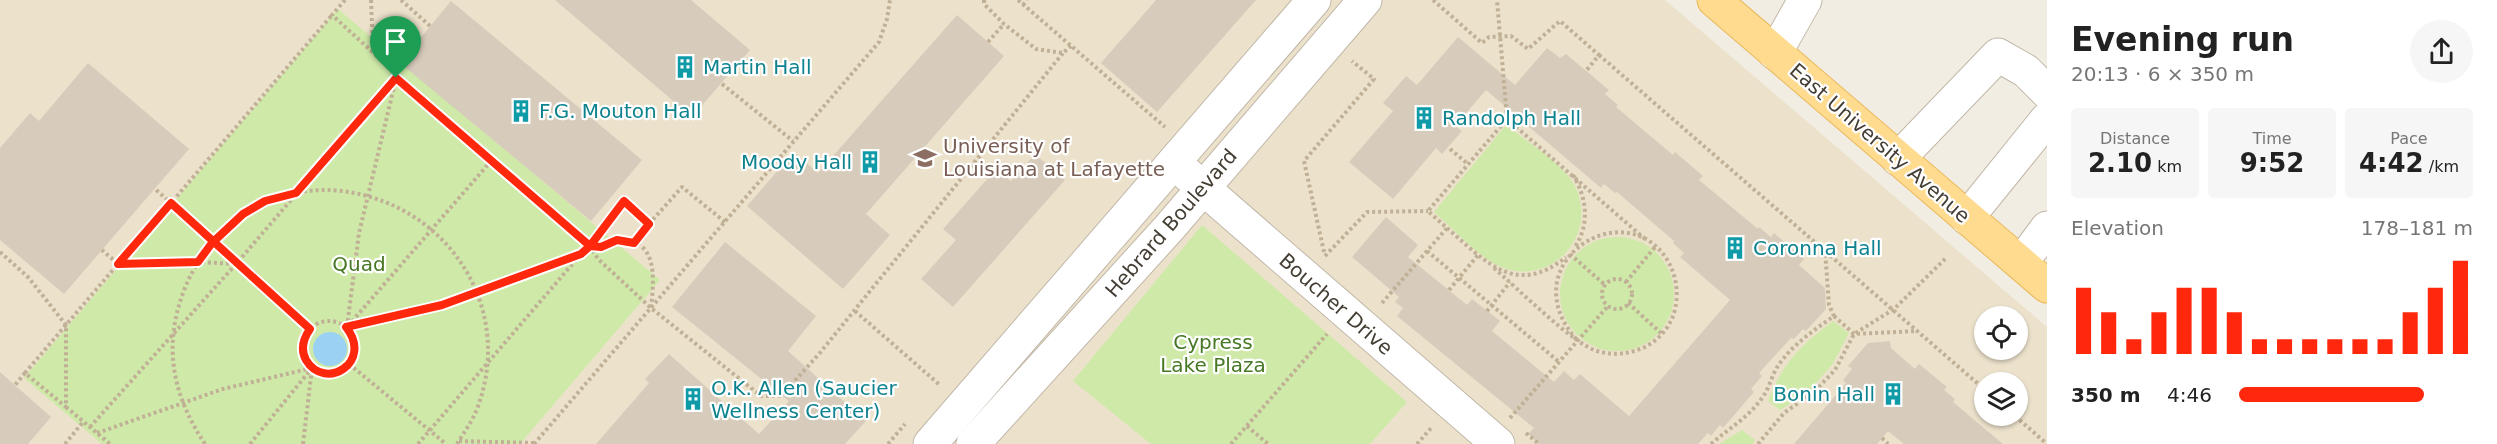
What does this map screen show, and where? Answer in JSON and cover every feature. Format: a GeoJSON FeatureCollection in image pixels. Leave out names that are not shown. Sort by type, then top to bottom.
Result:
{"type":"FeatureCollection","features":[{"type":"Feature","properties":{"kind":"main road","name":"East University Avenue"},"geometry":{"type":"LineString","coordinates":[[1714,0],[2047,286]]}},
{"type":"Feature","properties":{"kind":"street","name":"Hebrard Boulevard"},"geometry":{"type":"LineString","coordinates":[[930,444],[1314,0]]}},
{"type":"Feature","properties":{"kind":"street","name":"Hebrard Boulevard"},"geometry":{"type":"LineString","coordinates":[[973,444],[1203,188],[1365,0]]}},
{"type":"Feature","properties":{"kind":"street"},"geometry":{"type":"LineString","coordinates":[[1775,53],[1805,0]]}},
{"type":"Feature","properties":{"kind":"street"},"geometry":{"type":"LineString","coordinates":[[1898,159],[1998,55],[2026,71],[2047,92]]}},
{"type":"Feature","properties":{"kind":"street"},"geometry":{"type":"LineString","coordinates":[[1967,218],[2047,119]]}},
{"type":"Feature","properties":{"kind":"street","name":"Boucher Drive"},"geometry":{"type":"LineString","coordinates":[[1181,155],[1203,188],[1363,327],[1507,428]]}},
{"type":"Feature","properties":{"kind":"street"},"geometry":{"type":"LineString","coordinates":[[2021,263],[2047,228]]}},
{"type":"Feature","properties":{"kind":"path"},"geometry":{"type":"LineString","coordinates":[[15,385],[345,0]]}},
{"type":"Feature","properties":{"kind":"path"},"geometry":{"type":"LineString","coordinates":[[371,0],[373,52]]}},
{"type":"Feature","properties":{"kind":"path"},"geometry":{"type":"LineString","coordinates":[[401,0],[430,26]]}},
{"type":"Feature","properties":{"kind":"path"},"geometry":{"type":"LineString","coordinates":[[205,444],[190,422],[176,384],[172,337],[176,313],[188,279],[212,243],[243,214],[265,201],[296,193],[333,190],[368,196],[399,207],[433,230],[451,249],[470,276],[477,292],[486,327],[486,365],[478,407],[458,442],[535,443],[879,42],[887,20],[890,0]]}},
{"type":"Feature","properties":{"kind":"path"},"geometry":{"type":"LineString","coordinates":[[984,0],[984,4],[1004,24],[1036,49],[1063,53]]}},
{"type":"Feature","properties":{"kind":"path"},"geometry":{"type":"LineString","coordinates":[[1018,0],[1071,46],[1181,155]]}},
{"type":"Feature","properties":{"kind":"path"},"geometry":{"type":"LineString","coordinates":[[1023,5],[1027,0]]}},
{"type":"Feature","properties":{"kind":"path"},"geometry":{"type":"LineString","coordinates":[[1433,0],[1482,43],[1489,37],[1511,36],[1528,49],[1560,21],[1974,380]]}},
{"type":"Feature","properties":{"kind":"path"},"geometry":{"type":"LineString","coordinates":[[1325,256],[1367,212],[1428,211],[1577,340],[1594,350],[1614,354],[1634,352],[1652,344],[1662,334],[1675,311],[1678,291],[1674,272],[1664,255],[1507,119],[1497,0]]}},
{"type":"Feature","properties":{"kind":"path"},"geometry":{"type":"LineString","coordinates":[[332,15],[391,69],[396,78],[590,246],[597,259],[651,308],[761,396],[781,396],[855,311],[1071,46]]}},
{"type":"Feature","properties":{"kind":"path"},"geometry":{"type":"LineString","coordinates":[[988,42],[1004,24]]}},
{"type":"Feature","properties":{"kind":"path"},"geometry":{"type":"LineString","coordinates":[[1586,71],[1599,55]]}},
{"type":"Feature","properties":{"kind":"path"},"geometry":{"type":"LineString","coordinates":[[1332,264],[1325,256],[1304,161],[1374,79],[1346,56]]}},
{"type":"Feature","properties":{"kind":"path"},"geometry":{"type":"LineString","coordinates":[[90,427],[172,337],[396,78]]}},
{"type":"Feature","properties":{"kind":"path"},"geometry":{"type":"LineString","coordinates":[[97,433],[223,389],[312,368],[331,374],[349,364],[353,359],[356,345],[346,327],[359,233],[396,78]]}},
{"type":"Feature","properties":{"kind":"path"},"geometry":{"type":"LineString","coordinates":[[722,84],[794,141]]}},
{"type":"Feature","properties":{"kind":"path"},"geometry":{"type":"LineString","coordinates":[[1428,211],[1507,119]]}},
{"type":"Feature","properties":{"kind":"path"},"geometry":{"type":"LineString","coordinates":[[1450,149],[1468,164]]}},
{"type":"Feature","properties":{"kind":"path"},"geometry":{"type":"LineString","coordinates":[[346,327],[491,161]]}},
{"type":"Feature","properties":{"kind":"path"},"geometry":{"type":"LineString","coordinates":[[1572,175],[1580,187],[1585,204],[1585,223],[1580,240],[1557,280],[1556,297],[1558,313],[1566,328],[1577,340]]}},
{"type":"Feature","properties":{"kind":"path"},"geometry":{"type":"LineString","coordinates":[[634,243],[682,187],[725,222]]}},
{"type":"Feature","properties":{"kind":"path"},"geometry":{"type":"LineString","coordinates":[[155,189],[212,243],[310,329]]}},
{"type":"Feature","properties":{"kind":"path"},"geometry":{"type":"LineString","coordinates":[[418,444],[590,246],[624,201],[649,224]]}},
{"type":"Feature","properties":{"kind":"path"},"geometry":{"type":"LineString","coordinates":[[1363,327],[1447,228]]}},
{"type":"Feature","properties":{"kind":"path"},"geometry":{"type":"LineString","coordinates":[[1494,268],[1514,275],[1535,274],[1554,267],[1585,242],[1600,235],[1617,233],[1633,235],[1648,242]]}},
{"type":"Feature","properties":{"kind":"path"},"geometry":{"type":"LineString","coordinates":[[590,246],[601,247],[617,240],[634,243],[651,256],[653,292],[651,308]]}},
{"type":"Feature","properties":{"kind":"path"},"geometry":{"type":"LineString","coordinates":[[1626,282],[1655,247]]}},
{"type":"Feature","properties":{"kind":"path"},"geometry":{"type":"LineString","coordinates":[[102,250],[118,264],[198,262],[236,264]]}},
{"type":"Feature","properties":{"kind":"path"},"geometry":{"type":"LineString","coordinates":[[1825,250],[1829,305],[1834,316],[1854,334],[1918,331]]}},
{"type":"Feature","properties":{"kind":"path"},"geometry":{"type":"LineString","coordinates":[[1427,251],[1558,362]]}},
{"type":"Feature","properties":{"kind":"path"},"geometry":{"type":"LineString","coordinates":[[0,252],[28,276],[66,325],[66,407]]}},
{"type":"Feature","properties":{"kind":"path"},"geometry":{"type":"LineString","coordinates":[[303,444],[312,368],[304,357],[303,350],[305,336],[320,322],[327,321],[346,327],[442,305],[581,254]]}},
{"type":"Feature","properties":{"kind":"path"},"geometry":{"type":"LineString","coordinates":[[1570,254],[1605,285]]}},
{"type":"Feature","properties":{"kind":"path"},"geometry":{"type":"LineString","coordinates":[[1449,290],[1478,255]]}},
{"type":"Feature","properties":{"kind":"path"},"geometry":{"type":"LineString","coordinates":[[1758,444],[1784,413],[1814,392],[1835,370],[1854,334],[1894,309],[1946,258]]}},
{"type":"Feature","properties":{"kind":"path"},"geometry":{"type":"LineString","coordinates":[[1616,279],[1626,282],[1631,294],[1628,303],[1621,308],[1608,306],[1602,297],[1605,285],[1616,279]]}},
{"type":"Feature","properties":{"kind":"path"},"geometry":{"type":"LineString","coordinates":[[1487,311],[1510,282]]}},
{"type":"Feature","properties":{"kind":"path"},"geometry":{"type":"LineString","coordinates":[[1628,303],[1662,334]]}},
{"type":"Feature","properties":{"kind":"path"},"geometry":{"type":"LineString","coordinates":[[1539,444],[1507,428],[1558,362],[1608,306]]}},
{"type":"Feature","properties":{"kind":"path"},"geometry":{"type":"LineString","coordinates":[[855,311],[964,405]]}},
{"type":"Feature","properties":{"kind":"path"},"geometry":{"type":"LineString","coordinates":[[1711,444],[1737,426],[1763,397],[1777,368],[1790,351],[1834,316]]}},
{"type":"Feature","properties":{"kind":"path"},"geometry":{"type":"LineString","coordinates":[[1231,444],[1329,332]]}},
{"type":"Feature","properties":{"kind":"path"},"geometry":{"type":"LineString","coordinates":[[349,364],[446,444]]}},
{"type":"Feature","properties":{"kind":"path"},"geometry":{"type":"LineString","coordinates":[[250,444],[312,368]]}},
{"type":"Feature","properties":{"kind":"path"},"geometry":{"type":"LineString","coordinates":[[25,373],[110,444]]}},
{"type":"Feature","properties":{"kind":"path"},"geometry":{"type":"LineString","coordinates":[[64,444],[83,422]]}},
{"type":"Feature","properties":{"kind":"path"},"geometry":{"type":"LineString","coordinates":[[1417,444],[1435,424]]}},
{"type":"Feature","properties":{"kind":"path"},"geometry":{"type":"LineString","coordinates":[[1247,426],[1268,444]]}},
{"type":"Feature","properties":{"kind":"path"},"geometry":{"type":"LineString","coordinates":[[2026,426],[2047,444]]}},
{"type":"Feature","properties":{"kind":"path"},"geometry":{"type":"LineString","coordinates":[[888,444],[902,427]]}},
{"type":"Feature","properties":{"kind":"path"},"geometry":{"type":"LineString","coordinates":[[1882,438],[1888,444]]}},
{"type":"Feature","properties":{"kind":"shaded area","name":"University of Louisiana at Lafayette"},"geometry":{"type":"Polygon","coordinates":[[[0,0],[1665,0],[2022,306],[1974,306],[1974,360],[2028,360],[2028,311],[2047,327],[2047,444],[0,444],[0,0]]]}},
{"type":"Feature","properties":{"kind":"green space","name":"Quad"},"geometry":{"type":"Polygon","coordinates":[[[338,9],[660,280],[520,444],[102,444],[24,378],[338,9]]]}},
{"type":"Feature","properties":{"kind":"green space"},"geometry":{"type":"Polygon","coordinates":[[[1506,125],[1562,169],[1575,186],[1581,206],[1580,225],[1574,242],[1563,256],[1548,266],[1531,271],[1512,270],[1493,263],[1470,246],[1434,212],[1506,125]]]}},
{"type":"Feature","properties":{"kind":"green space","name":"Cypress Lake Plaza"},"geometry":{"type":"Polygon","coordinates":[[[1202,225],[1407,402],[1370,444],[1151,444],[1073,381],[1202,225]]]}},
{"type":"Feature","properties":{"kind":"green space"},"geometry":{"type":"Polygon","coordinates":[[[1617,237],[1639,242],[1657,254],[1669,272],[1674,294],[1669,316],[1657,334],[1639,346],[1617,351],[1595,346],[1577,334],[1565,316],[1560,294],[1565,272],[1577,254],[1595,242],[1617,237]]]}},
{"type":"Feature","properties":{"kind":"green space"},"geometry":{"type":"Polygon","coordinates":[[[1833,321],[1849,333],[1832,365],[1808,392],[1780,410],[1768,401],[1786,365],[1802,347],[1833,321]]]}},
{"type":"Feature","properties":{"kind":"green space"},"geometry":{"type":"Polygon","coordinates":[[[1742,430],[1755,440],[1753,444],[1719,444],[1742,430]]]}},
{"type":"Feature","properties":{"kind":"water"},"geometry":{"type":"Polygon","coordinates":[[[330,332],[342,337],[347,349],[342,361],[330,366],[318,361],[313,349],[318,337],[330,332]]]}},
{"type":"Feature","properties":{"kind":"building","name":"Martin Hall"},"geometry":{"type":"Polygon","coordinates":[[[555,0],[691,0],[750,50],[692,117],[555,0]]]}},
{"type":"Feature","properties":{"kind":"building"},"geometry":{"type":"Polygon","coordinates":[[[1156,0],[1256,0],[1157,112],[1101,63],[1156,0]]]}},
{"type":"Feature","properties":{"kind":"building","name":"F.G. Mouton Hall"},"geometry":{"type":"Polygon","coordinates":[[[451,1],[642,160],[591,221],[400,63],[451,1]]]}},
{"type":"Feature","properties":{"kind":"building","name":"Moody Hall"},"geometry":{"type":"Polygon","coordinates":[[[957,15],[1004,56],[866,214],[890,235],[843,289],[747,206],[794,152],[818,173],[957,15]]]}},
{"type":"Feature","properties":{"kind":"building","name":"Coronna Hall"},"geometry":{"type":"Polygon","coordinates":[[[1458,37],[1515,85],[1547,48],[1560,58],[1566,54],[1609,90],[1605,94],[1618,105],[1616,107],[1673,155],[1675,152],[1703,176],[1699,180],[1758,229],[1759,227],[1771,237],[1774,233],[1804,259],[1799,265],[1825,288],[1826,309],[1806,331],[1803,329],[1794,339],[1791,338],[1759,373],[1762,376],[1751,389],[1754,392],[1723,428],[1720,425],[1711,436],[1708,433],[1698,444],[1539,444],[1528,434],[1534,428],[1397,316],[1403,308],[1395,302],[1399,297],[1352,257],[1386,217],[1418,245],[1408,257],[1467,305],[1472,299],[1500,321],[1492,331],[1554,382],[1564,371],[1574,380],[1580,374],[1629,416],[1730,300],[1680,257],[1684,253],[1673,243],[1674,241],[1617,192],[1615,193],[1604,184],[1601,188],[1486,90],[1455,126],[1462,131],[1442,154],[1436,148],[1393,199],[1349,162],[1393,111],[1383,103],[1406,76],[1417,85],[1458,37]]]}},
{"type":"Feature","properties":{"kind":"building"},"geometry":{"type":"Polygon","coordinates":[[[88,63],[189,149],[64,294],[0,240],[0,148],[30,113],[39,121],[88,63]]]}},
{"type":"Feature","properties":{"kind":"building"},"geometry":{"type":"Polygon","coordinates":[[[1035,154],[1065,180],[953,307],[921,279],[956,240],[943,229],[996,169],[1011,181],[1035,154]]]}},
{"type":"Feature","properties":{"kind":"building"},"geometry":{"type":"Polygon","coordinates":[[[725,242],[816,316],[788,351],[866,421],[845,444],[596,444],[649,383],[645,379],[669,354],[759,434],[789,401],[672,307],[725,242]]]}},
{"type":"Feature","properties":{"kind":"building","name":"Bonin Hall"},"geometry":{"type":"Polygon","coordinates":[[[1890,341],[1891,348],[1915,369],[1919,364],[1947,387],[1944,390],[1955,399],[1953,402],[1974,420],[1974,426],[1982,426],[2003,444],[1904,444],[1888,431],[1877,444],[1794,444],[1846,383],[1843,380],[1852,369],[1848,366],[1868,343],[1890,341]]]}},
{"type":"Feature","properties":{"kind":"building"},"geometry":{"type":"Polygon","coordinates":[[[0,372],[51,417],[28,444],[0,444],[0,372]]]}},
{"type":"Feature","properties":{"kind":"place","name":"Martin Hall"},"geometry":{"type":"Point","coordinates":[685,67]}},
{"type":"Feature","properties":{"kind":"place","name":"F.G. Mouton Hall"},"geometry":{"type":"Point","coordinates":[521,111]}},
{"type":"Feature","properties":{"kind":"place","name":"Randolph Hall"},"geometry":{"type":"Point","coordinates":[1424,118]}},
{"type":"Feature","properties":{"kind":"place","name":"University of Louisiana at Lafayette"},"geometry":{"type":"Point","coordinates":[925,158]}},
{"type":"Feature","properties":{"kind":"place","name":"Moody Hall"},"geometry":{"type":"Point","coordinates":[870,162]}},
{"type":"Feature","properties":{"kind":"place","name":"Coronna Hall"},"geometry":{"type":"Point","coordinates":[1735,248]}},
{"type":"Feature","properties":{"kind":"place","name":"Bonin Hall"},"geometry":{"type":"Point","coordinates":[1893,394]}},
{"type":"Feature","properties":{"kind":"place","name":"O.K. Allen (Saucier Wellness Center)"},"geometry":{"type":"Point","coordinates":[693,399]}},
{"type":"Feature","properties":{"kind":"route"},"geometry":{"type":"LineString","coordinates":[[396,78],[296,193],[265,201],[243,214],[212,243],[198,262],[118,264],[171,203],[212,243],[310,329],[303,343],[304,357],[312,368],[331,374],[344,369],[353,359],[356,345],[346,327],[442,305],[581,254],[590,246],[601,247],[617,240],[634,243],[649,224],[624,201],[590,246],[396,78]]}}]}
